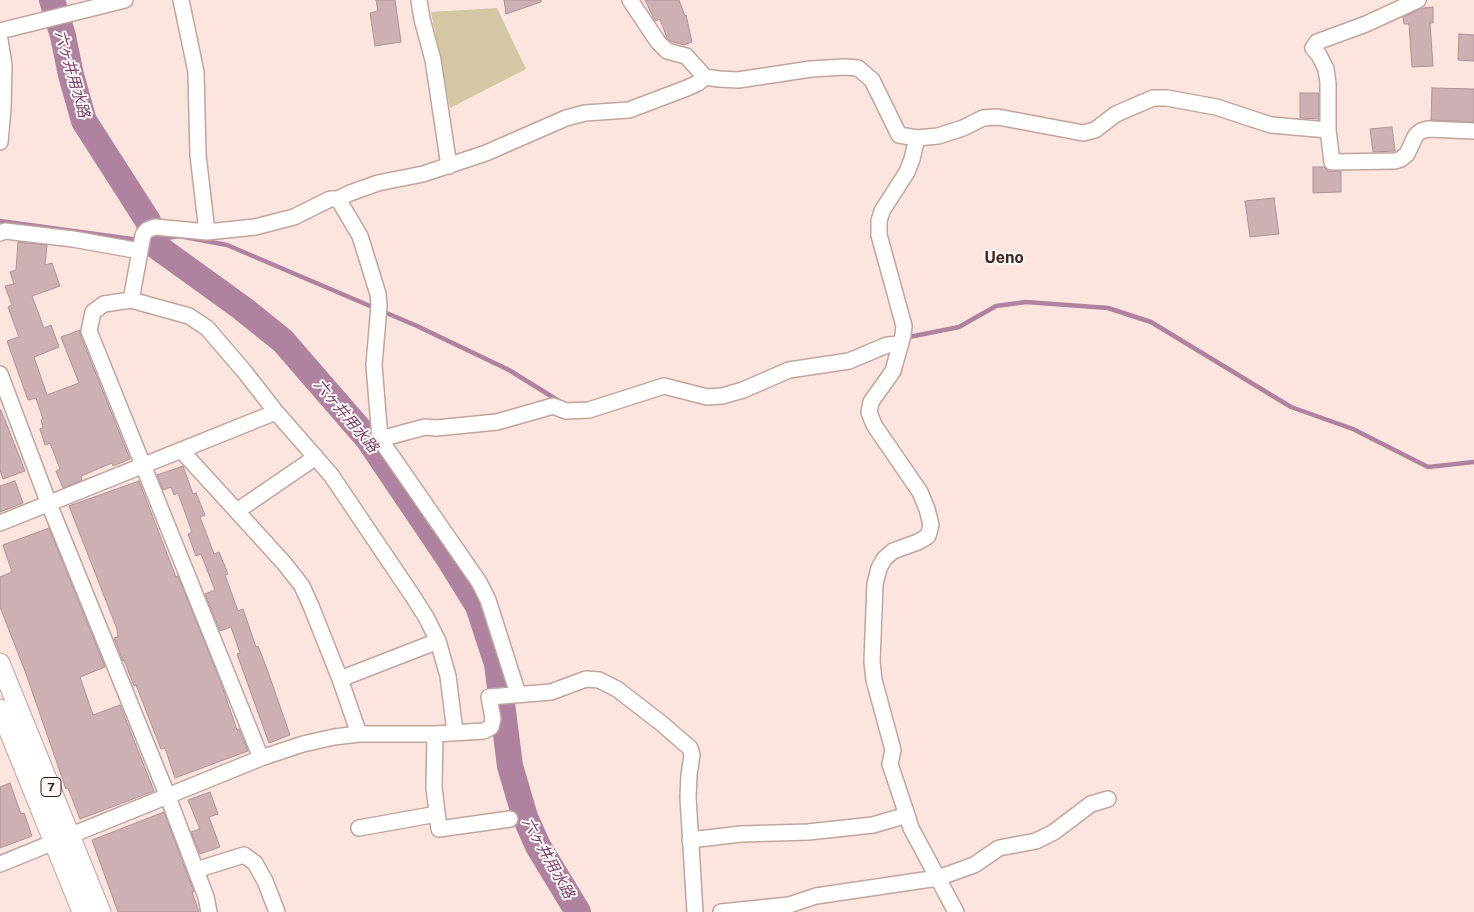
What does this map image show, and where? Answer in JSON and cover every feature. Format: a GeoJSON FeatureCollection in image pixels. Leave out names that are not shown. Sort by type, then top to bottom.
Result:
{"type":"FeatureCollection","features":[{"type":"Feature","properties":{"kind":"main road","name":"7"},"geometry":{"type":"LineString","coordinates":[[0,663],[63,839],[82,912]]}},
{"type":"Feature","properties":{"kind":"main road","name":"7"},"geometry":{"type":"LineString","coordinates":[[0,709],[63,839],[101,912]]}},
{"type":"Feature","properties":{"kind":"street"},"geometry":{"type":"LineString","coordinates":[[59,16],[61,0]]}},
{"type":"Feature","properties":{"kind":"street"},"geometry":{"type":"LineString","coordinates":[[0,31],[125,0]]}},
{"type":"Feature","properties":{"kind":"street"},"geometry":{"type":"LineString","coordinates":[[181,0],[196,72],[198,155],[207,232]]}},
{"type":"Feature","properties":{"kind":"street"},"geometry":{"type":"LineString","coordinates":[[419,0],[433,60],[449,166]]}},
{"type":"Feature","properties":{"kind":"street"},"geometry":{"type":"LineString","coordinates":[[630,0],[658,42],[667,51],[686,56],[705,77],[719,80],[738,80],[811,69],[858,68],[872,80],[899,135],[916,138],[938,136],[963,128],[983,118],[998,117],[1083,133],[1095,130],[1116,114],[1153,98],[1167,98],[1216,107],[1271,125],[1328,130]]}},
{"type":"Feature","properties":{"kind":"street"},"geometry":{"type":"LineString","coordinates":[[1418,0],[1366,24],[1317,42],[1313,48],[1326,69],[1328,83],[1328,130],[1332,162],[1401,160],[1408,154],[1416,136],[1421,131],[1428,129],[1474,131]]}},
{"type":"Feature","properties":{"kind":"street"},"geometry":{"type":"LineString","coordinates":[[0,40],[4,65],[0,142]]}},
{"type":"Feature","properties":{"kind":"street"},"geometry":{"type":"LineString","coordinates":[[0,233],[5,231],[73,239],[145,238],[255,227],[294,217],[330,199],[338,200],[350,193],[378,183],[423,174],[449,166],[486,153],[566,118],[585,113],[629,110],[698,83],[705,77]]}},
{"type":"Feature","properties":{"kind":"street"},"geometry":{"type":"LineString","coordinates":[[916,138],[912,159],[907,172],[882,211],[879,221],[879,235],[904,326],[893,371],[871,402],[869,412],[874,425],[920,492],[931,525],[928,536],[918,542],[893,551],[884,559],[879,568],[874,584],[872,662],[874,680],[894,750],[890,764],[911,828],[956,912]]}},
{"type":"Feature","properties":{"kind":"street"},"geometry":{"type":"LineString","coordinates":[[338,200],[360,236],[378,294],[374,365],[380,439],[479,582],[488,600],[508,695]]}},
{"type":"Feature","properties":{"kind":"street"},"geometry":{"type":"LineString","coordinates":[[132,300],[145,238]]}},
{"type":"Feature","properties":{"kind":"street"},"geometry":{"type":"LineString","coordinates":[[261,758],[89,331],[93,312],[104,304],[132,300],[189,316],[207,328],[331,475],[412,594],[438,641],[448,676],[455,732]]}},
{"type":"Feature","properties":{"kind":"street"},"geometry":{"type":"LineString","coordinates":[[380,439],[425,427],[436,428],[497,422],[553,406],[566,411],[578,412],[589,410],[664,386],[707,397],[722,396],[743,390],[789,370],[849,360],[902,340]]}},
{"type":"Feature","properties":{"kind":"street"},"geometry":{"type":"LineString","coordinates":[[0,374],[49,504],[168,797],[206,897],[208,912]]}},
{"type":"Feature","properties":{"kind":"street"},"geometry":{"type":"LineString","coordinates":[[0,523],[276,412]]}},
{"type":"Feature","properties":{"kind":"street"},"geometry":{"type":"LineString","coordinates":[[181,450],[284,563],[302,586],[360,734]]}},
{"type":"Feature","properties":{"kind":"street"},"geometry":{"type":"LineString","coordinates":[[236,511],[316,457]]}},
{"type":"Feature","properties":{"kind":"street"},"geometry":{"type":"LineString","coordinates":[[340,679],[438,641]]}},
{"type":"Feature","properties":{"kind":"street"},"geometry":{"type":"LineString","coordinates":[[0,864],[261,758],[303,744],[334,737],[360,734],[435,734],[484,730],[491,727],[493,719],[489,697],[551,692],[586,679],[599,680],[617,689],[690,748],[692,755],[688,797],[695,912]]}},
{"type":"Feature","properties":{"kind":"street"},"geometry":{"type":"LineString","coordinates":[[435,734],[434,787],[439,829],[510,819]]}},
{"type":"Feature","properties":{"kind":"street"},"geometry":{"type":"LineString","coordinates":[[721,912],[789,905],[816,896],[938,878],[974,865],[999,848],[1036,841],[1054,832],[1091,804],[1108,799]]}},
{"type":"Feature","properties":{"kind":"street"},"geometry":{"type":"LineString","coordinates":[[359,828],[437,814]]}},
{"type":"Feature","properties":{"kind":"street"},"geometry":{"type":"LineString","coordinates":[[690,840],[741,834],[808,832],[873,825],[907,815]]}},
{"type":"Feature","properties":{"kind":"street"},"geometry":{"type":"LineString","coordinates":[[196,870],[244,854],[255,863],[277,912]]}},
{"type":"Feature","properties":{"kind":"shaded area"},"geometry":{"type":"Polygon","coordinates":[[[497,8],[526,69],[450,108],[431,12],[497,8]]]}},
{"type":"Feature","properties":{"kind":"building"},"geometry":{"type":"Polygon","coordinates":[[[376,0],[395,0],[401,42],[375,46],[370,13],[378,11],[376,0]]]}},
{"type":"Feature","properties":{"kind":"building"},"geometry":{"type":"Polygon","coordinates":[[[504,0],[541,0],[541,2],[506,14],[504,0]]]}},
{"type":"Feature","properties":{"kind":"building"},"geometry":{"type":"Polygon","coordinates":[[[645,0],[679,0],[686,15],[692,42],[684,45],[670,41],[660,19],[655,21],[645,0]]]}},
{"type":"Feature","properties":{"kind":"building"},"geometry":{"type":"Polygon","coordinates":[[[1433,7],[1433,23],[1430,23],[1433,66],[1412,67],[1409,24],[1404,24],[1403,17],[1423,8],[1433,7]]]}},
{"type":"Feature","properties":{"kind":"building"},"geometry":{"type":"Polygon","coordinates":[[[1459,34],[1474,35],[1474,61],[1458,60],[1459,34]]]}},
{"type":"Feature","properties":{"kind":"building"},"geometry":{"type":"Polygon","coordinates":[[[1432,88],[1474,89],[1474,122],[1431,120],[1432,88]]]}},
{"type":"Feature","properties":{"kind":"building"},"geometry":{"type":"Polygon","coordinates":[[[1300,93],[1319,93],[1319,119],[1300,118],[1300,93]]]}},
{"type":"Feature","properties":{"kind":"building"},"geometry":{"type":"Polygon","coordinates":[[[1392,127],[1395,151],[1373,152],[1370,129],[1392,127]]]}},
{"type":"Feature","properties":{"kind":"building"},"geometry":{"type":"Polygon","coordinates":[[[1313,167],[1324,167],[1328,171],[1341,171],[1341,192],[1313,193],[1313,167]]]}},
{"type":"Feature","properties":{"kind":"building"},"geometry":{"type":"Polygon","coordinates":[[[1274,198],[1279,234],[1250,237],[1245,201],[1274,198]]]}},
{"type":"Feature","properties":{"kind":"building"},"geometry":{"type":"Polygon","coordinates":[[[18,242],[47,245],[45,265],[52,263],[60,286],[32,296],[44,328],[51,325],[59,347],[34,357],[47,395],[79,383],[61,337],[80,330],[130,459],[113,466],[112,463],[81,476],[82,480],[63,488],[56,471],[60,469],[50,443],[45,445],[40,429],[43,428],[41,420],[43,419],[36,398],[28,400],[7,341],[19,337],[8,307],[12,305],[5,286],[14,284],[10,272],[16,270],[18,242]]]}},
{"type":"Feature","properties":{"kind":"building"},"geometry":{"type":"Polygon","coordinates":[[[0,410],[25,471],[3,479],[0,470],[0,410]]]}},
{"type":"Feature","properties":{"kind":"building"},"geometry":{"type":"Polygon","coordinates":[[[183,466],[193,494],[196,493],[205,515],[200,517],[214,554],[219,552],[228,574],[225,575],[238,611],[243,609],[256,647],[258,646],[267,669],[290,735],[269,743],[237,654],[240,653],[231,627],[220,631],[205,594],[215,590],[201,554],[196,556],[188,534],[192,532],[178,493],[174,495],[171,487],[163,490],[157,475],[183,466]]]}},
{"type":"Feature","properties":{"kind":"building"},"geometry":{"type":"Polygon","coordinates":[[[15,481],[23,503],[0,512],[0,486],[15,481]]]}},
{"type":"Feature","properties":{"kind":"building"},"geometry":{"type":"Polygon","coordinates":[[[139,481],[176,577],[178,576],[220,680],[237,730],[239,729],[248,751],[175,778],[165,748],[161,749],[136,685],[134,686],[114,638],[118,637],[117,629],[69,506],[139,481]]]}},
{"type":"Feature","properties":{"kind":"building"},"geometry":{"type":"Polygon","coordinates":[[[49,528],[105,667],[80,677],[93,715],[120,705],[154,791],[80,819],[68,788],[66,789],[25,671],[0,607],[0,577],[12,572],[3,545],[49,528]]]}},
{"type":"Feature","properties":{"kind":"building"},"geometry":{"type":"Polygon","coordinates":[[[10,783],[21,814],[24,813],[32,836],[0,848],[0,787],[10,783]]]}},
{"type":"Feature","properties":{"kind":"building"},"geometry":{"type":"Polygon","coordinates":[[[210,792],[218,814],[209,817],[220,847],[200,854],[191,832],[200,829],[188,800],[210,792]]]}},
{"type":"Feature","properties":{"kind":"building"},"geometry":{"type":"Polygon","coordinates":[[[164,812],[194,892],[192,892],[199,912],[118,912],[92,840],[164,812]]]}},
{"type":"Feature","properties":{"kind":"waterway","name":"六ヶ井用水路"},"geometry":{"type":"LineString","coordinates":[[52,0],[84,121],[148,221],[156,246],[242,308],[283,341],[368,439],[447,556],[478,606],[497,664],[510,766],[525,817],[538,846],[578,912]]}},
{"type":"Feature","properties":{"kind":"waterway"},"geometry":{"type":"LineString","coordinates":[[0,221],[132,239],[156,246]]}},
{"type":"Feature","properties":{"kind":"waterway"},"geometry":{"type":"LineString","coordinates":[[154,240],[179,236],[227,245],[417,326],[509,370],[559,401]]}},
{"type":"Feature","properties":{"kind":"waterway"},"geometry":{"type":"LineString","coordinates":[[904,338],[959,327],[996,306],[1026,302],[1108,308],[1151,322],[1291,407],[1353,429],[1428,467],[1474,462]]}},
{"type":"Feature","properties":{"kind":"district","name":"Ueno"},"geometry":{"type":"Point","coordinates":[1004,258]}}]}
